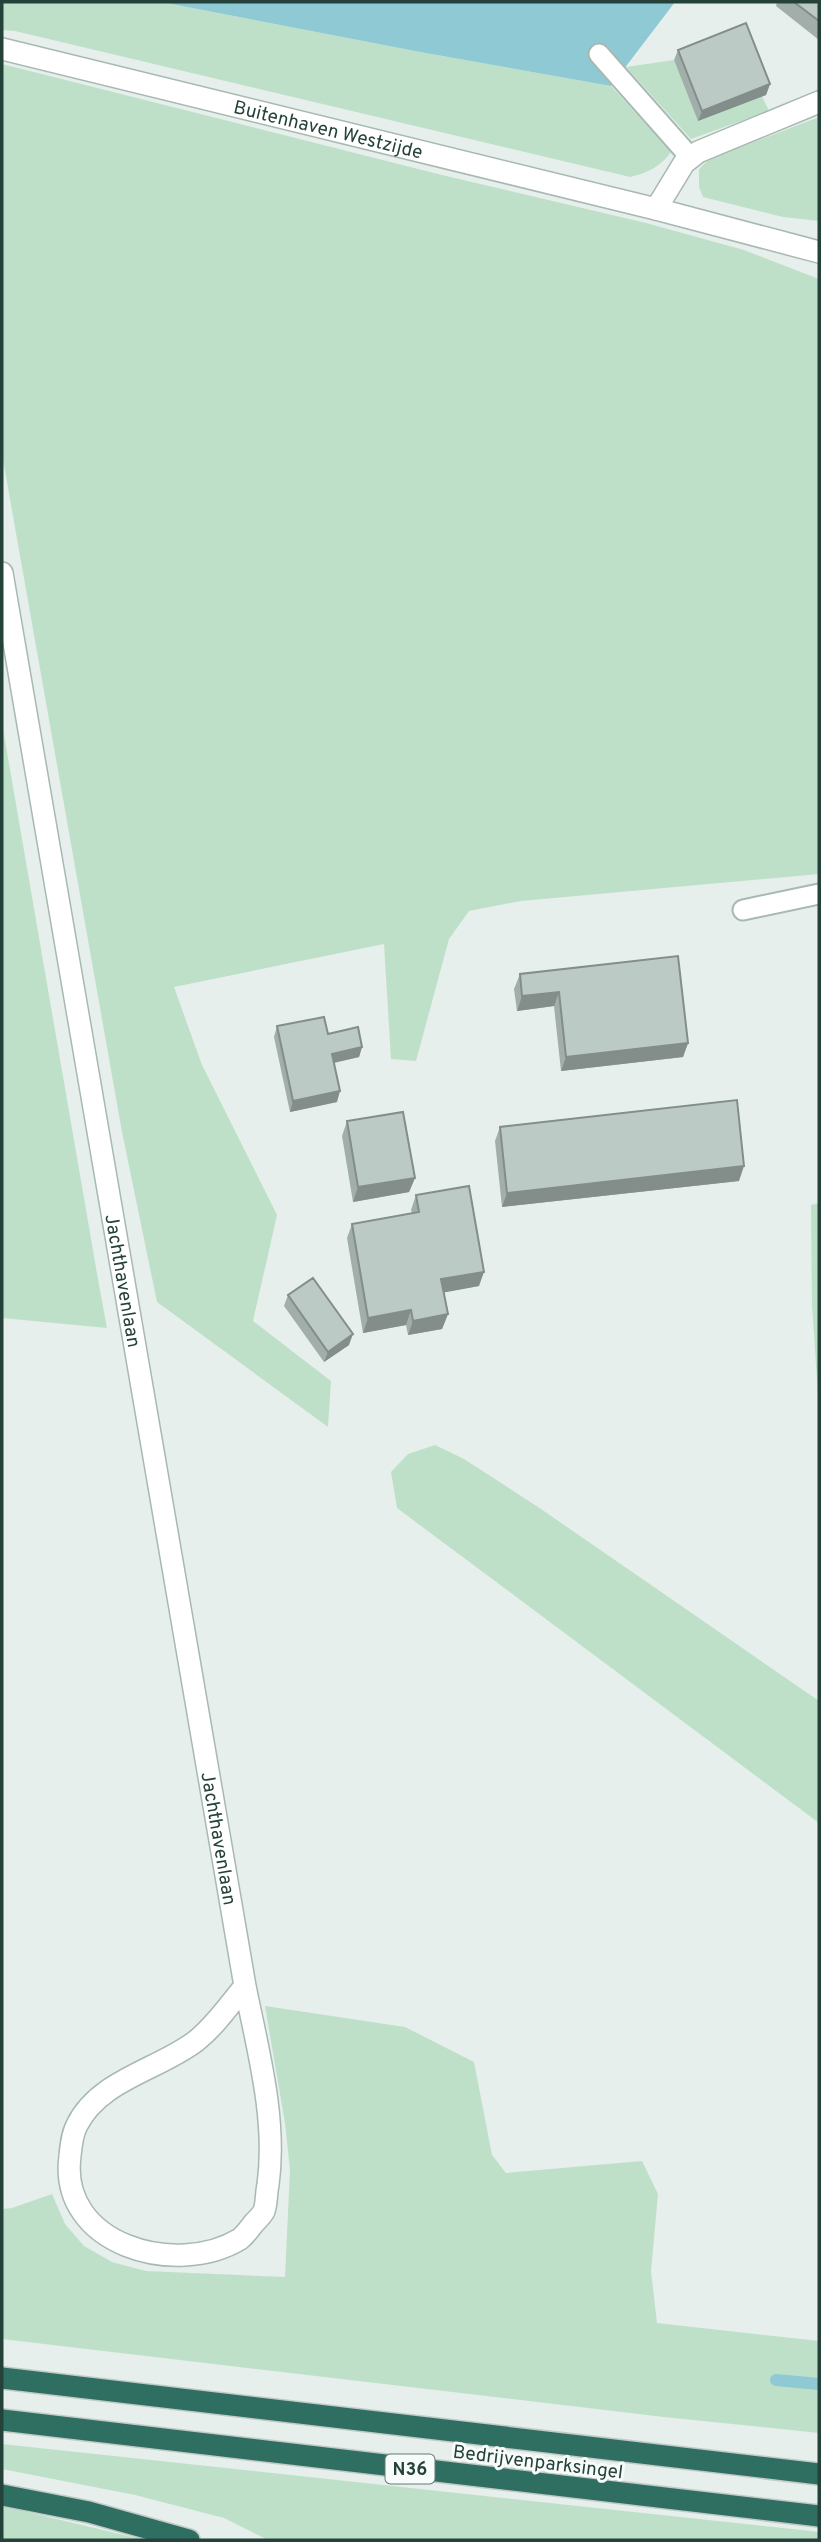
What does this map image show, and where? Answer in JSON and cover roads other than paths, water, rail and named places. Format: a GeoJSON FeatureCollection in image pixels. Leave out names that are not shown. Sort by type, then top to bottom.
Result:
{"type":"FeatureCollection","features":[{"type":"Feature","properties":{"kind":"highway","name":"Bedrijvenparksingel"},"geometry":{"type":"LineString","coordinates":[[2,2378],[819,2473]]}},
{"type":"Feature","properties":{"kind":"highway","name":"Bedrijvenparksingel"},"geometry":{"type":"LineString","coordinates":[[2,2420],[819,2516]]}},
{"type":"Feature","properties":{"kind":"highway"},"geometry":{"type":"LineString","coordinates":[[2,2495],[89,2512],[189,2540]]}},
{"type":"Feature","properties":{"kind":"street","name":"Buitenhaven Westzijde"},"geometry":{"type":"LineString","coordinates":[[2,49],[656,209],[819,252]]}},
{"type":"Feature","properties":{"kind":"street"},"geometry":{"type":"LineString","coordinates":[[656,209],[691,157],[705,148],[819,102]]}},
{"type":"Feature","properties":{"kind":"street","name":"Jachthavenlaan"},"geometry":{"type":"LineString","coordinates":[[2,573],[245,1986],[266,2091],[271,2160],[264,2212],[242,2238],[213,2250],[191,2253],[145,2251],[115,2241],[92,2225],[75,2201],[68,2174],[76,2127],[86,2109],[103,2094],[195,2042],[245,1986]]}},
{"type":"Feature","properties":{"kind":"lane"},"geometry":{"type":"LineString","coordinates":[[599,54],[691,157]]}},
{"type":"Feature","properties":{"kind":"lane"},"geometry":{"type":"LineString","coordinates":[[743,910],[819,894]]}},
{"type":"Feature","properties":{"kind":"water"},"geometry":{"type":"Polygon","coordinates":[[[161,2],[675,2],[611,86],[161,2]]]}},
{"type":"Feature","properties":{"kind":"waterway"},"geometry":{"type":"LineString","coordinates":[[776,2380],[819,2384]]}}]}
